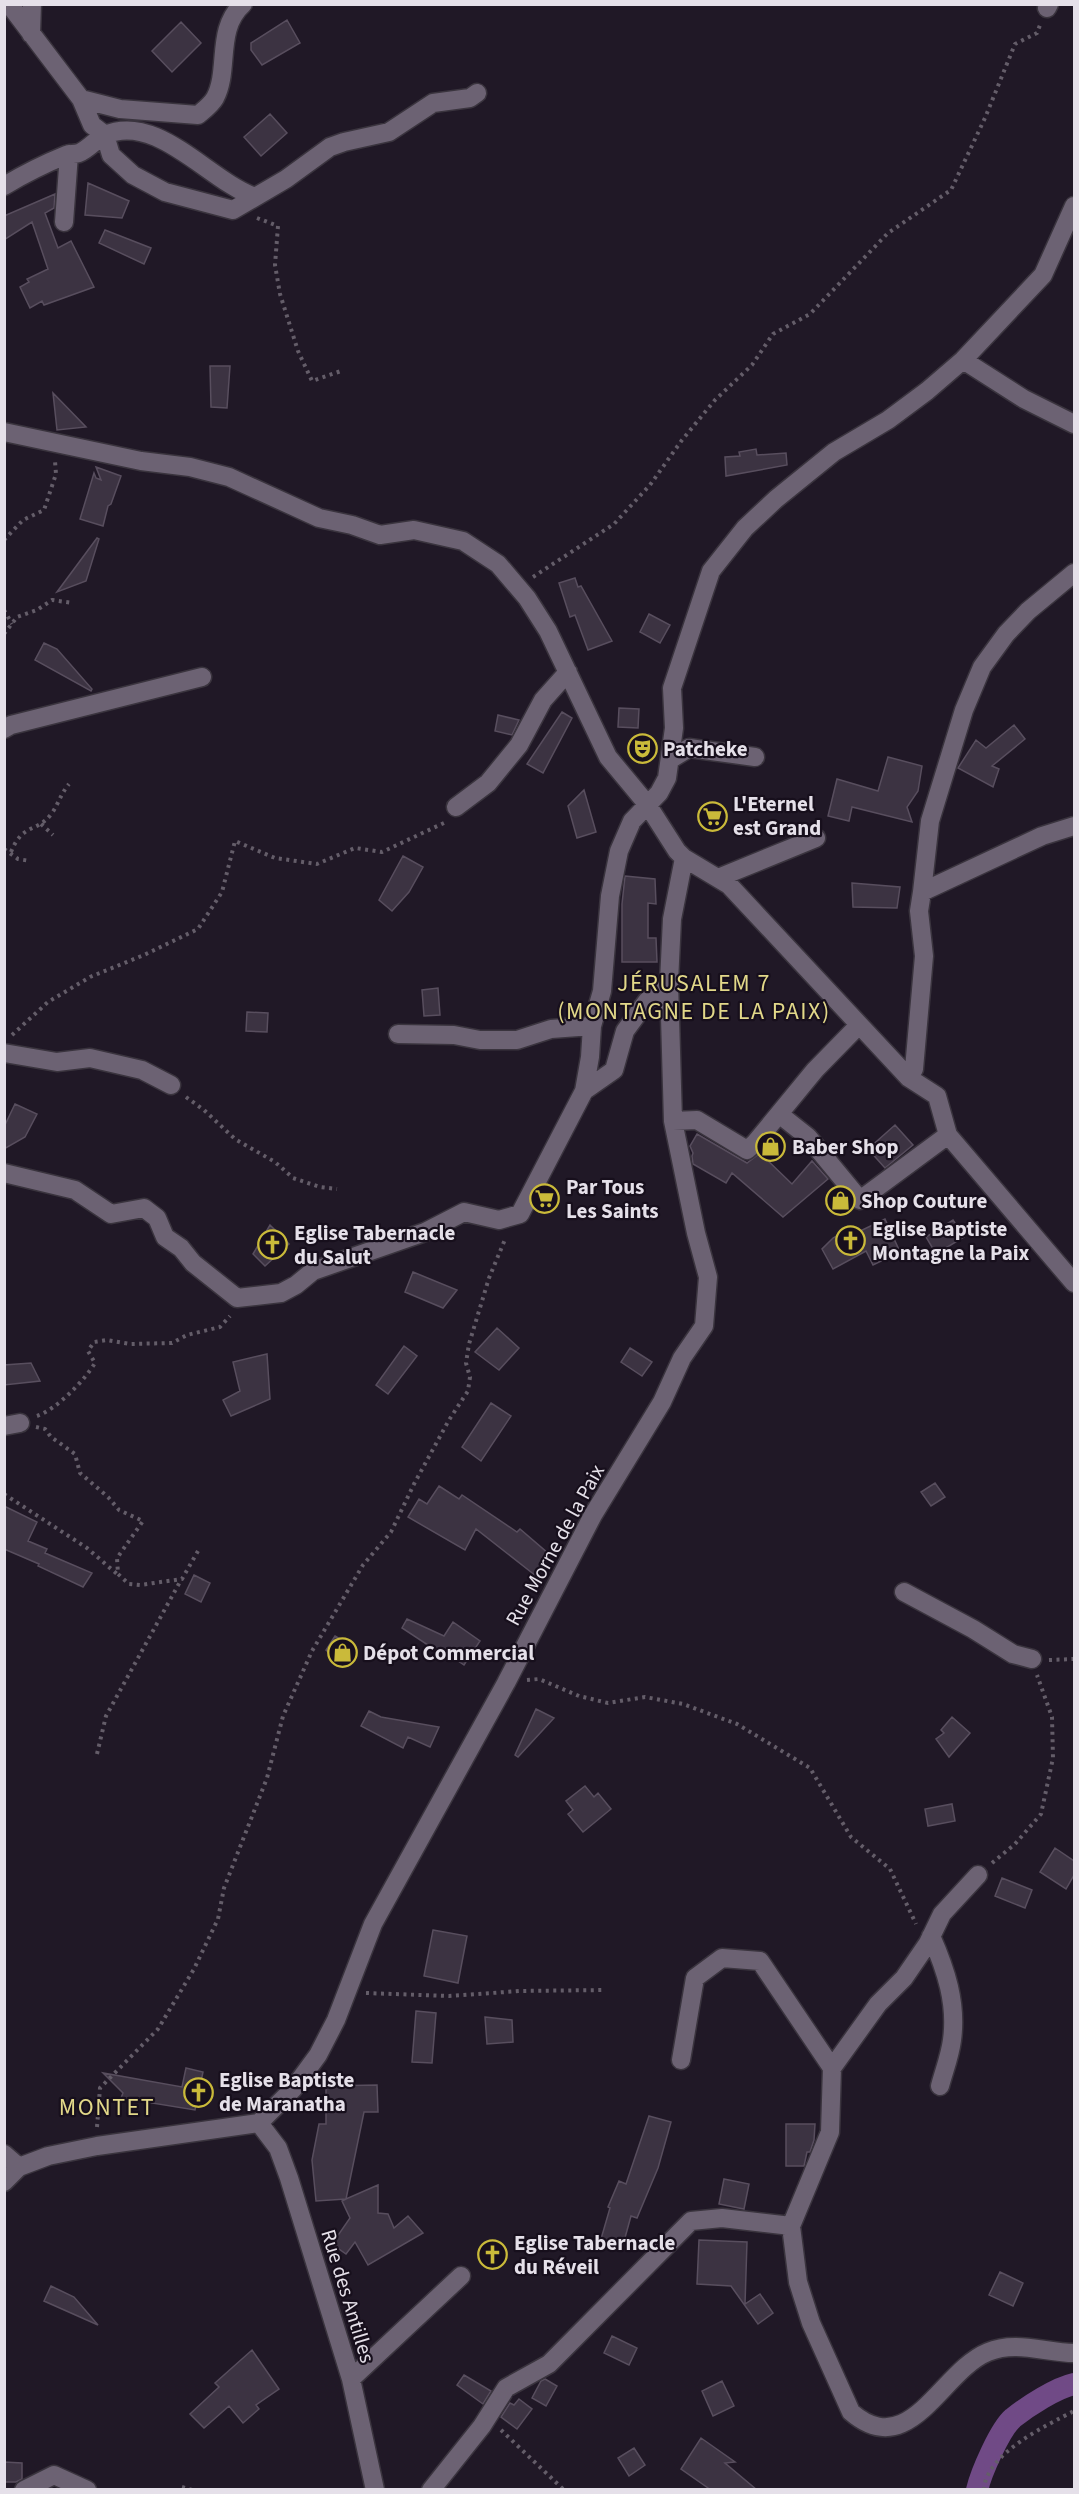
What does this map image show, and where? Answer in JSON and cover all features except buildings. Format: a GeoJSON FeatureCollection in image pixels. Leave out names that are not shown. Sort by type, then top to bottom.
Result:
{"type":"FeatureCollection","features":[{"type":"Feature","properties":{"kind":"street"},"geometry":{"type":"LineString","coordinates":[[9,4],[81,99],[92,125],[105,135],[111,154],[133,175],[165,192],[234,210],[330,147],[389,132],[433,103],[470,98],[477,93]]}},
{"type":"Feature","properties":{"kind":"street"},"geometry":{"type":"LineString","coordinates":[[31,34],[32,4]]}},
{"type":"Feature","properties":{"kind":"street"},"geometry":{"type":"LineString","coordinates":[[81,99],[120,109],[198,115],[214,100],[219,88],[226,33],[243,4]]}},
{"type":"Feature","properties":{"kind":"street"},"geometry":{"type":"LineString","coordinates":[[4,186],[31,169],[69,154],[80,153],[105,135],[130,129],[155,135],[238,191],[255,197]]}},
{"type":"Feature","properties":{"kind":"street"},"geometry":{"type":"LineString","coordinates":[[64,222],[69,154]]}},
{"type":"Feature","properties":{"kind":"street"},"geometry":{"type":"LineString","coordinates":[[4,1173],[75,1190],[111,1214],[144,1208],[157,1218],[165,1236],[181,1248],[193,1263],[237,1298],[281,1293],[296,1285],[313,1271],[425,1232],[464,1212],[499,1220],[520,1214],[584,1091],[590,1057],[592,1026],[602,991],[610,896],[620,851],[632,821],[659,793],[667,778],[674,728],[672,688],[711,572],[745,528],[776,499],[834,452],[888,420],[927,392],[963,360],[1043,274],[1074,206]]}},
{"type":"Feature","properties":{"kind":"street"},"geometry":{"type":"LineString","coordinates":[[963,360],[1023,399],[1074,424]]}},
{"type":"Feature","properties":{"kind":"street"},"geometry":{"type":"LineString","coordinates":[[4,432],[141,461],[190,467],[229,477],[320,518],[352,525],[380,535],[414,530],[463,541],[498,564],[548,631],[608,757],[647,804],[672,844],[684,858],[729,885],[909,1078],[937,1096],[948,1135],[1074,1283]]}},
{"type":"Feature","properties":{"kind":"street"},"geometry":{"type":"LineString","coordinates":[[909,1078],[914,1070],[924,956],[919,912],[930,821],[964,710],[982,667],[1006,634],[1028,611],[1074,573]]}},
{"type":"Feature","properties":{"kind":"street"},"geometry":{"type":"LineString","coordinates":[[456,807],[488,783],[519,745],[543,700],[568,672]]}},
{"type":"Feature","properties":{"kind":"street"},"geometry":{"type":"LineString","coordinates":[[4,729],[11,725],[202,677]]}},
{"type":"Feature","properties":{"kind":"street"},"geometry":{"type":"LineString","coordinates":[[671,759],[689,748],[755,757]]}},
{"type":"Feature","properties":{"kind":"street"},"geometry":{"type":"LineString","coordinates":[[922,892],[1032,841],[1074,826]]}},
{"type":"Feature","properties":{"kind":"street"},"geometry":{"type":"LineString","coordinates":[[718,878],[816,838]]}},
{"type":"Feature","properties":{"kind":"street","name":"Rue Morne de la Paix"},"geometry":{"type":"LineString","coordinates":[[259,2123],[293,2089],[318,2055],[336,2020],[373,1924],[506,1683],[593,1515],[662,1402],[682,1358],[704,1326],[708,1277],[696,1233],[673,1121],[669,982],[672,919],[684,858]]}},
{"type":"Feature","properties":{"kind":"street"},"geometry":{"type":"LineString","coordinates":[[584,1091],[614,1070],[625,1031],[647,1002],[669,982]]}},
{"type":"Feature","properties":{"kind":"street"},"geometry":{"type":"LineString","coordinates":[[673,1121],[697,1120],[747,1150],[815,1070],[859,1025]]}},
{"type":"Feature","properties":{"kind":"street"},"geometry":{"type":"LineString","coordinates":[[398,1034],[454,1035],[480,1040],[517,1041],[551,1029],[592,1026]]}},
{"type":"Feature","properties":{"kind":"street"},"geometry":{"type":"LineString","coordinates":[[4,1053],[57,1062],[90,1058],[142,1070],[171,1086]]}},
{"type":"Feature","properties":{"kind":"street"},"geometry":{"type":"LineString","coordinates":[[779,1114],[808,1137],[860,1200],[948,1135]]}},
{"type":"Feature","properties":{"kind":"street"},"geometry":{"type":"LineString","coordinates":[[904,1592],[973,1629],[1013,1654],[1032,1659]]}},
{"type":"Feature","properties":{"kind":"street"},"geometry":{"type":"LineString","coordinates":[[978,1875],[942,1914],[904,1978],[878,2004],[832,2068],[830,2132],[791,2226],[798,2282],[811,2323],[850,2412],[863,2423],[878,2427],[895,2427],[910,2420],[975,2359],[990,2351],[1017,2347],[1074,2353]]}},
{"type":"Feature","properties":{"kind":"street"},"geometry":{"type":"LineString","coordinates":[[929,1939],[945,1969],[954,2008],[952,2042],[940,2086]]}},
{"type":"Feature","properties":{"kind":"street"},"geometry":{"type":"LineString","coordinates":[[681,2060],[695,1978],[722,1958],[760,1960],[832,2068]]}},
{"type":"Feature","properties":{"kind":"street"},"geometry":{"type":"LineString","coordinates":[[4,2182],[19,2167],[48,2156],[97,2146],[259,2123]]}},
{"type":"Feature","properties":{"kind":"street","name":"Rue des Antilles"},"geometry":{"type":"LineString","coordinates":[[259,2123],[278,2148],[289,2178],[351,2379],[375,2490]]}},
{"type":"Feature","properties":{"kind":"street"},"geometry":{"type":"LineString","coordinates":[[4,2154],[19,2167]]}},
{"type":"Feature","properties":{"kind":"street"},"geometry":{"type":"LineString","coordinates":[[431,2490],[486,2420],[506,2388],[549,2364],[692,2221],[722,2218],[791,2226]]}},
{"type":"Feature","properties":{"kind":"street"},"geometry":{"type":"LineString","coordinates":[[351,2379],[461,2276]]}},
{"type":"Feature","properties":{"kind":"street"},"geometry":{"type":"LineString","coordinates":[[24,2490],[54,2475],[87,2490]]}},
{"type":"Feature","properties":{"kind":"path"},"geometry":{"type":"LineString","coordinates":[[517,587],[614,524],[650,485],[682,440],[715,400],[752,365],[773,334],[810,314],[888,233],[951,190],[989,108],[1014,44],[1036,33],[1048,6]]}},
{"type":"Feature","properties":{"kind":"path"},"geometry":{"type":"LineString","coordinates":[[234,210],[278,226],[275,265],[280,294],[298,351],[312,381],[341,371]]}},
{"type":"Feature","properties":{"kind":"path"},"geometry":{"type":"LineString","coordinates":[[4,540],[23,520],[44,510],[56,474],[53,442]]}},
{"type":"Feature","properties":{"kind":"path"},"geometry":{"type":"LineString","coordinates":[[4,634],[17,617],[37,610],[52,600],[73,603]]}},
{"type":"Feature","properties":{"kind":"path"},"geometry":{"type":"LineString","coordinates":[[4,610],[12,624]]}},
{"type":"Feature","properties":{"kind":"path"},"geometry":{"type":"LineString","coordinates":[[11,852],[16,839],[28,829],[41,824],[52,813],[59,796],[69,784]]}},
{"type":"Feature","properties":{"kind":"path"},"geometry":{"type":"LineString","coordinates":[[4,1042],[48,1002],[90,977],[144,955],[198,929],[222,892],[235,841],[275,858],[317,864],[355,848],[382,852],[444,825],[456,807]]}},
{"type":"Feature","properties":{"kind":"path"},"geometry":{"type":"LineString","coordinates":[[41,824],[53,835]]}},
{"type":"Feature","properties":{"kind":"path"},"geometry":{"type":"LineString","coordinates":[[4,849],[18,859],[30,861]]}},
{"type":"Feature","properties":{"kind":"path"},"geometry":{"type":"LineString","coordinates":[[171,1086],[204,1110],[235,1139],[275,1162],[293,1178],[309,1184],[337,1189]]}},
{"type":"Feature","properties":{"kind":"path"},"geometry":{"type":"LineString","coordinates":[[97,2146],[96,2116],[100,2088],[158,2030],[194,1969],[218,1919],[224,1888],[267,1778],[283,1716],[312,1651],[363,1565],[391,1532],[434,1448],[468,1391],[470,1377],[466,1363],[469,1344],[511,1217]]}},
{"type":"Feature","properties":{"kind":"path"},"geometry":{"type":"LineString","coordinates":[[12,1425],[46,1413],[89,1373],[95,1363],[88,1351],[94,1342],[108,1340],[130,1344],[172,1343],[187,1335],[220,1327],[231,1314],[237,1298]]}},
{"type":"Feature","properties":{"kind":"path"},"geometry":{"type":"LineString","coordinates":[[12,1425],[45,1429],[51,1437],[75,1454],[80,1473],[108,1497],[119,1510],[143,1521],[117,1558],[118,1574]]}},
{"type":"Feature","properties":{"kind":"path"},"geometry":{"type":"LineString","coordinates":[[4,1494],[87,1548],[129,1584],[140,1586],[182,1579]]}},
{"type":"Feature","properties":{"kind":"path"},"geometry":{"type":"LineString","coordinates":[[97,1754],[106,1716],[198,1551]]}},
{"type":"Feature","properties":{"kind":"path"},"geometry":{"type":"LineString","coordinates":[[978,1875],[1015,1844],[1041,1814],[1053,1758],[1052,1717],[1032,1659]]}},
{"type":"Feature","properties":{"kind":"path"},"geometry":{"type":"LineString","coordinates":[[506,1683],[539,1679],[579,1696],[608,1703],[645,1697],[683,1704],[737,1724],[810,1768],[851,1837],[890,1869],[910,1914],[929,1939]]}},
{"type":"Feature","properties":{"kind":"path"},"geometry":{"type":"LineString","coordinates":[[347,1992],[448,1996],[520,1991],[605,1990]]}},
{"type":"Feature","properties":{"kind":"path"},"geometry":{"type":"LineString","coordinates":[[984,2490],[987,2474],[1000,2458],[1042,2427],[1074,2411]]}},
{"type":"Feature","properties":{"kind":"path"},"geometry":{"type":"LineString","coordinates":[[486,2420],[509,2435],[564,2490]]}},
{"type":"Feature","properties":{"kind":"path"},"geometry":{"type":"LineString","coordinates":[[182,2487],[192,2490]]}},
{"type":"Feature","properties":{"kind":"waterway"},"geometry":{"type":"LineString","coordinates":[[977,2490],[992,2452],[1002,2432],[1013,2418],[1042,2398],[1074,2384]]}},
{"type":"Feature","properties":{"kind":"place","name":"Patcheke"},"geometry":{"type":"Point","coordinates":[642,749]}},
{"type":"Feature","properties":{"kind":"place","name":"L'Eternel est Grand"},"geometry":{"type":"Point","coordinates":[712,816]}},
{"type":"Feature","properties":{"kind":"place","name":"Baber Shop"},"geometry":{"type":"Point","coordinates":[771,1147]}},
{"type":"Feature","properties":{"kind":"place","name":"Par Tous Les Saints"},"geometry":{"type":"Point","coordinates":[545,1199]}},
{"type":"Feature","properties":{"kind":"place","name":"Shop Couture"},"geometry":{"type":"Point","coordinates":[840,1201]}},
{"type":"Feature","properties":{"kind":"place","name":"Eglise Baptiste Montagne la Paix"},"geometry":{"type":"Point","coordinates":[851,1241]}},
{"type":"Feature","properties":{"kind":"place","name":"Eglise Tabernacle du Salut"},"geometry":{"type":"Point","coordinates":[273,1245]}},
{"type":"Feature","properties":{"kind":"place","name":"Dépot Commercial"},"geometry":{"type":"Point","coordinates":[342,1653]}},
{"type":"Feature","properties":{"kind":"place","name":"Eglise Baptiste de Maranatha"},"geometry":{"type":"Point","coordinates":[198,2092]}},
{"type":"Feature","properties":{"kind":"place","name":"Eglise Tabernacle du Réveil"},"geometry":{"type":"Point","coordinates":[493,2255]}},
{"type":"Feature","properties":{"kind":"district","name":"JÉRUSALEM 7 (MONTAGNE DE LA PAIX)"},"geometry":{"type":"Point","coordinates":[694,997]}},
{"type":"Feature","properties":{"kind":"district","name":"MONTET"},"geometry":{"type":"Point","coordinates":[107,2107]}}]}
